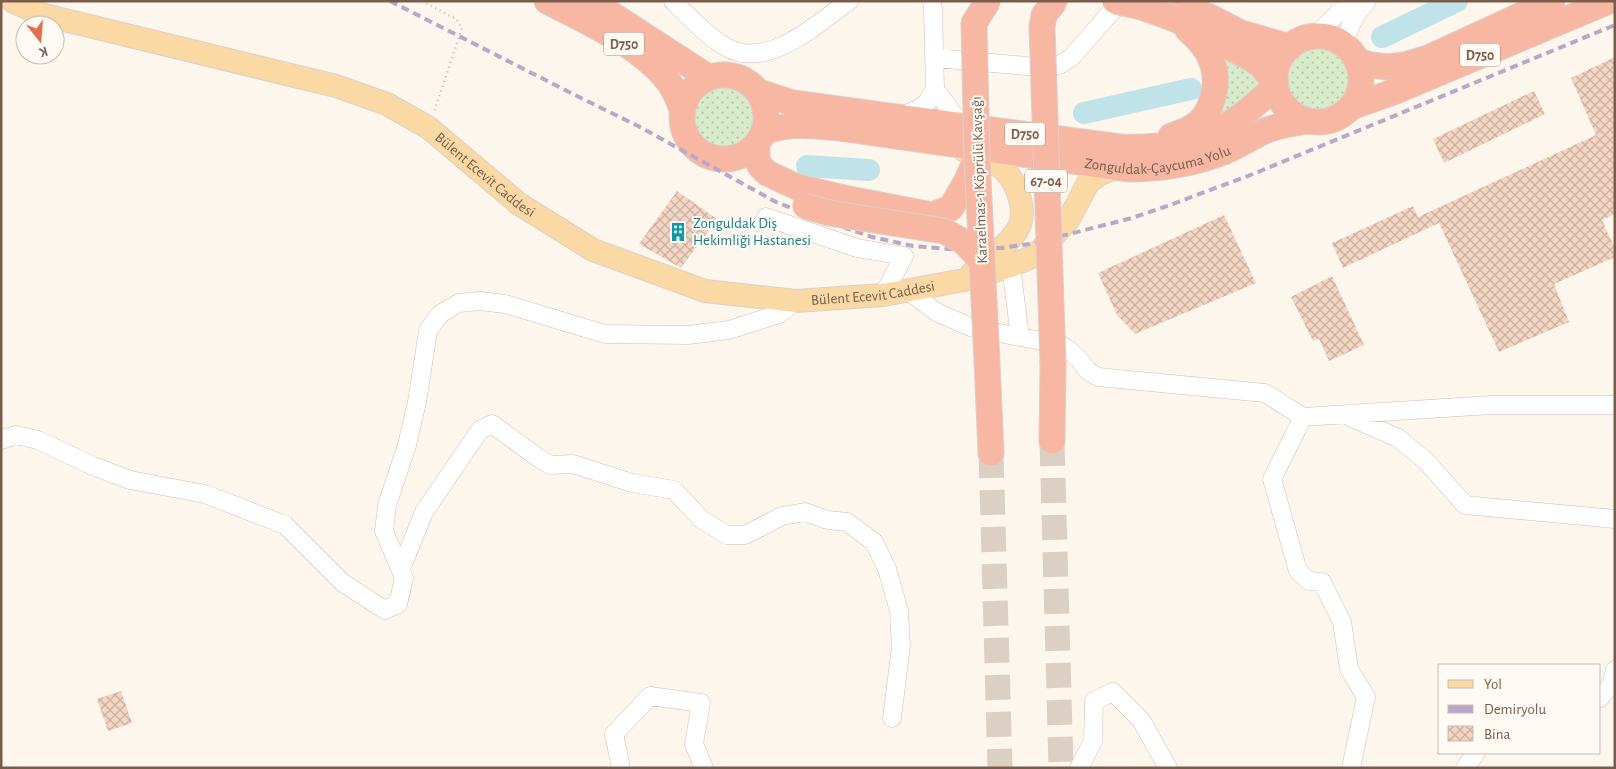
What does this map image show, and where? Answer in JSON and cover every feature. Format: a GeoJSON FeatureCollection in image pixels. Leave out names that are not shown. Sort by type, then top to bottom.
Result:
{"type":"FeatureCollection","features":[{"type":"Feature","properties":{"kind":"highway","name":"D750"},"geometry":{"type":"LineString","coordinates":[[547,1],[623,42],[668,80],[682,108],[682,122],[686,136],[694,147],[705,155],[718,159],[732,159],[746,154],[760,139]]}},
{"type":"Feature","properties":{"kind":"highway","name":"D750"},"geometry":{"type":"LineString","coordinates":[[591,1],[708,77],[722,74],[736,76],[749,82],[759,92]]}},
{"type":"Feature","properties":{"kind":"highway","name":"Karaelmas-1 Köprülü Kavşağı"},"geometry":{"type":"LineString","coordinates":[[988,1],[974,23],[977,158],[991,453]]}},
{"type":"Feature","properties":{"kind":"highway","name":"67-04"},"geometry":{"type":"LineString","coordinates":[[1052,441],[1053,364],[1042,35],[1044,15],[1055,1]]}},
{"type":"Feature","properties":{"kind":"highway"},"geometry":{"type":"LineString","coordinates":[[1115,1],[1142,7],[1208,16],[1241,33],[1290,47]]}},
{"type":"Feature","properties":{"kind":"highway","name":"D750"},"geometry":{"type":"LineString","coordinates":[[1316,36],[1330,38],[1371,65],[1388,67],[1405,65],[1428,58],[1552,1]]}},
{"type":"Feature","properties":{"kind":"highway","name":"D750"},"geometry":{"type":"LineString","coordinates":[[1308,121],[1331,120],[1351,107],[1396,91],[1609,1]]}},
{"type":"Feature","properties":{"kind":"highway"},"geometry":{"type":"LineString","coordinates":[[1171,10],[1262,66],[1276,85]]}},
{"type":"Feature","properties":{"kind":"highway"},"geometry":{"type":"LineString","coordinates":[[1144,147],[1183,131],[1199,122],[1209,110],[1215,92],[1216,75],[1209,53],[1198,38],[1171,10]]}},
{"type":"Feature","properties":{"kind":"highway"},"geometry":{"type":"LineString","coordinates":[[1308,121],[1286,108],[1281,101],[1275,76],[1280,60],[1290,47],[1302,40],[1316,36]]}},
{"type":"Feature","properties":{"kind":"highway"},"geometry":{"type":"LineString","coordinates":[[1350,52],[1361,76],[1361,85],[1356,100],[1351,107]]}},
{"type":"Feature","properties":{"kind":"highway"},"geometry":{"type":"LineString","coordinates":[[682,108],[687,95],[696,85],[708,77]]}},
{"type":"Feature","properties":{"kind":"highway","name":"Zonguldak-Çaycuma Yolu"},"geometry":{"type":"LineString","coordinates":[[759,92],[793,103],[1120,147],[1144,147],[1166,146],[1203,138],[1224,128],[1245,114],[1276,85]]}},
{"type":"Feature","properties":{"kind":"highway"},"geometry":{"type":"LineString","coordinates":[[759,92],[765,104],[767,119],[760,139],[757,159],[760,166],[773,176],[829,213],[944,231],[964,242],[982,261]]}},
{"type":"Feature","properties":{"kind":"highway","name":"Zonguldak-Çaycuma Yolu"},"geometry":{"type":"LineString","coordinates":[[760,139],[780,126],[795,125],[839,128],[1128,170],[1158,169],[1193,162],[1226,151],[1266,130],[1285,124],[1308,121]]}},
{"type":"Feature","properties":{"kind":"highway"},"geometry":{"type":"LineString","coordinates":[[718,159],[781,198],[801,196],[844,198],[932,216],[950,208],[966,182],[977,158]]}},
{"type":"Feature","properties":{"kind":"main road","name":"Bülent Ecevit Caddesi"},"geometry":{"type":"LineString","coordinates":[[12,1],[40,14],[336,86],[387,104],[429,128],[519,204],[593,250],[705,290],[796,301],[883,295],[964,280],[1011,266],[1036,254],[1069,219],[1088,183],[1100,174],[1115,168]]}},
{"type":"Feature","properties":{"kind":"main road"},"geometry":{"type":"LineString","coordinates":[[945,143],[993,163],[1004,170],[1015,185],[1021,200],[1022,214],[1017,231],[988,262],[964,280]]}},
{"type":"Feature","properties":{"kind":"street"},"geometry":{"type":"LineString","coordinates":[[673,1],[701,29],[727,48],[751,54],[772,51],[797,38],[849,1]]}},
{"type":"Feature","properties":{"kind":"street"},"geometry":{"type":"LineString","coordinates":[[898,117],[918,109],[927,102],[935,89],[932,1]]}},
{"type":"Feature","properties":{"kind":"street"},"geometry":{"type":"LineString","coordinates":[[935,58],[1049,68],[1071,58],[1111,12],[1125,1]]}},
{"type":"Feature","properties":{"kind":"street"},"geometry":{"type":"LineString","coordinates":[[1316,36],[1338,13],[1360,1]]}},
{"type":"Feature","properties":{"kind":"street"},"geometry":{"type":"LineString","coordinates":[[1350,52],[1354,18],[1367,1]]}},
{"type":"Feature","properties":{"kind":"street"},"geometry":{"type":"LineString","coordinates":[[935,89],[954,115],[968,126]]}},
{"type":"Feature","properties":{"kind":"street"},"geometry":{"type":"LineString","coordinates":[[766,217],[857,248],[904,256],[883,295]]}},
{"type":"Feature","properties":{"kind":"street"},"geometry":{"type":"LineString","coordinates":[[1011,266],[1020,337]]}},
{"type":"Feature","properties":{"kind":"street"},"geometry":{"type":"LineString","coordinates":[[908,291],[938,312],[973,328],[1059,344],[1069,350],[1088,371],[1098,377],[1265,393],[1303,417],[1491,405],[1615,405]]}},
{"type":"Feature","properties":{"kind":"street"},"geometry":{"type":"LineString","coordinates":[[1,440],[16,435],[38,440],[93,466],[130,480],[205,494],[285,525],[343,583],[385,610],[398,604],[404,578],[384,531],[387,505],[407,445],[418,402],[428,331],[440,314],[458,303],[480,301],[505,304],[605,334],[688,335],[729,330],[779,314],[796,301]]}},
{"type":"Feature","properties":{"kind":"street"},"geometry":{"type":"LineString","coordinates":[[1347,415],[1398,438],[1426,461],[1465,505],[1615,519]]}},
{"type":"Feature","properties":{"kind":"street"},"geometry":{"type":"LineString","coordinates":[[1303,417],[1272,479],[1298,571],[1309,581],[1322,582],[1342,622],[1349,669],[1366,697],[1351,768]]}},
{"type":"Feature","properties":{"kind":"street"},"geometry":{"type":"LineString","coordinates":[[400,569],[424,512],[480,430],[492,424],[540,459],[551,464],[573,464],[632,483],[674,490],[701,518],[727,535],[746,535],[782,516],[805,512],[828,520],[847,522],[874,542],[887,569],[899,610],[901,646],[892,718]]}},
{"type":"Feature","properties":{"kind":"street"},"geometry":{"type":"LineString","coordinates":[[1601,697],[1611,685],[1615,670]]}},
{"type":"Feature","properties":{"kind":"street"},"geometry":{"type":"LineString","coordinates":[[1079,768],[1093,741],[1094,701],[1113,692],[1140,720],[1168,768]]}},
{"type":"Feature","properties":{"kind":"street"},"geometry":{"type":"LineString","coordinates":[[621,768],[614,734],[650,696],[701,703],[694,744],[704,768]]}},
{"type":"Feature","properties":{"kind":"street"},"geometry":{"type":"LineString","coordinates":[[1465,768],[1475,754]]}},
{"type":"Feature","properties":{"kind":"path"},"geometry":{"type":"LineString","coordinates":[[422,1],[456,19],[462,28],[429,128]]}},
{"type":"Feature","properties":{"kind":"green space"},"geometry":{"type":"Polygon","coordinates":[[[1318,40],[1333,43],[1346,51],[1354,64],[1357,79],[1354,94],[1346,107],[1333,115],[1318,118],[1303,115],[1290,107],[1282,94],[1279,79],[1282,64],[1290,51],[1303,43],[1318,40]]]}},
{"type":"Feature","properties":{"kind":"green space"},"geometry":{"type":"Polygon","coordinates":[[[1218,51],[1246,66],[1263,86],[1217,123],[1226,100],[1226,88],[1218,51]]]}},
{"type":"Feature","properties":{"kind":"green space"},"geometry":{"type":"Polygon","coordinates":[[[724,78],[739,81],[752,89],[760,102],[763,117],[760,132],[752,145],[739,153],[724,156],[709,153],[696,145],[688,132],[685,117],[688,102],[696,89],[709,81],[724,78]]]}},
{"type":"Feature","properties":{"kind":"building"},"geometry":{"type":"Polygon","coordinates":[[[1615,57],[1615,214],[1602,220],[1615,249],[1615,257],[1554,284],[1569,322],[1499,352],[1439,223],[1343,268],[1332,243],[1413,206],[1418,217],[1596,135],[1571,78],[1615,57]]]}},
{"type":"Feature","properties":{"kind":"building"},"geometry":{"type":"Polygon","coordinates":[[[1534,91],[1545,114],[1444,163],[1433,139],[1534,91]]]}},
{"type":"Feature","properties":{"kind":"building","name":"Zonguldak Diş Hekimliği Hastanesi"},"geometry":{"type":"Polygon","coordinates":[[[677,191],[717,219],[681,268],[639,244],[677,191]]]}},
{"type":"Feature","properties":{"kind":"building"},"geometry":{"type":"Polygon","coordinates":[[[1224,215],[1256,283],[1135,334],[1117,315],[1098,273],[1224,215]]]}},
{"type":"Feature","properties":{"kind":"building"},"geometry":{"type":"Polygon","coordinates":[[[1332,276],[1364,345],[1329,361],[1319,339],[1313,341],[1291,297],[1332,276]]]}},
{"type":"Feature","properties":{"kind":"building"},"geometry":{"type":"Polygon","coordinates":[[[121,691],[132,723],[108,731],[97,699],[121,691]]]}},
{"type":"Feature","properties":{"kind":"waterway"},"geometry":{"type":"LineString","coordinates":[[1382,37],[1457,1]]}},
{"type":"Feature","properties":{"kind":"waterway"},"geometry":{"type":"LineString","coordinates":[[1084,113],[1191,89]]}},
{"type":"Feature","properties":{"kind":"waterway"},"geometry":{"type":"LineString","coordinates":[[807,166],[869,170]]}},
{"type":"Feature","properties":{"kind":"tunnel"},"geometry":{"type":"LineString","coordinates":[[1052,441],[1061,768]]}},
{"type":"Feature","properties":{"kind":"tunnel"},"geometry":{"type":"LineString","coordinates":[[991,453],[1000,768]]}},
{"type":"Feature","properties":{"kind":"railway"},"geometry":{"type":"LineString","coordinates":[[390,1],[638,126],[776,202],[872,237],[913,246],[949,249],[1001,248],[1030,244],[1132,218],[1253,174],[1615,25]]}},
{"type":"Feature","properties":{"kind":"place","name":"Zonguldak Diş Hekimliği Hastanesi"},"geometry":{"type":"Point","coordinates":[678,232]}}]}
